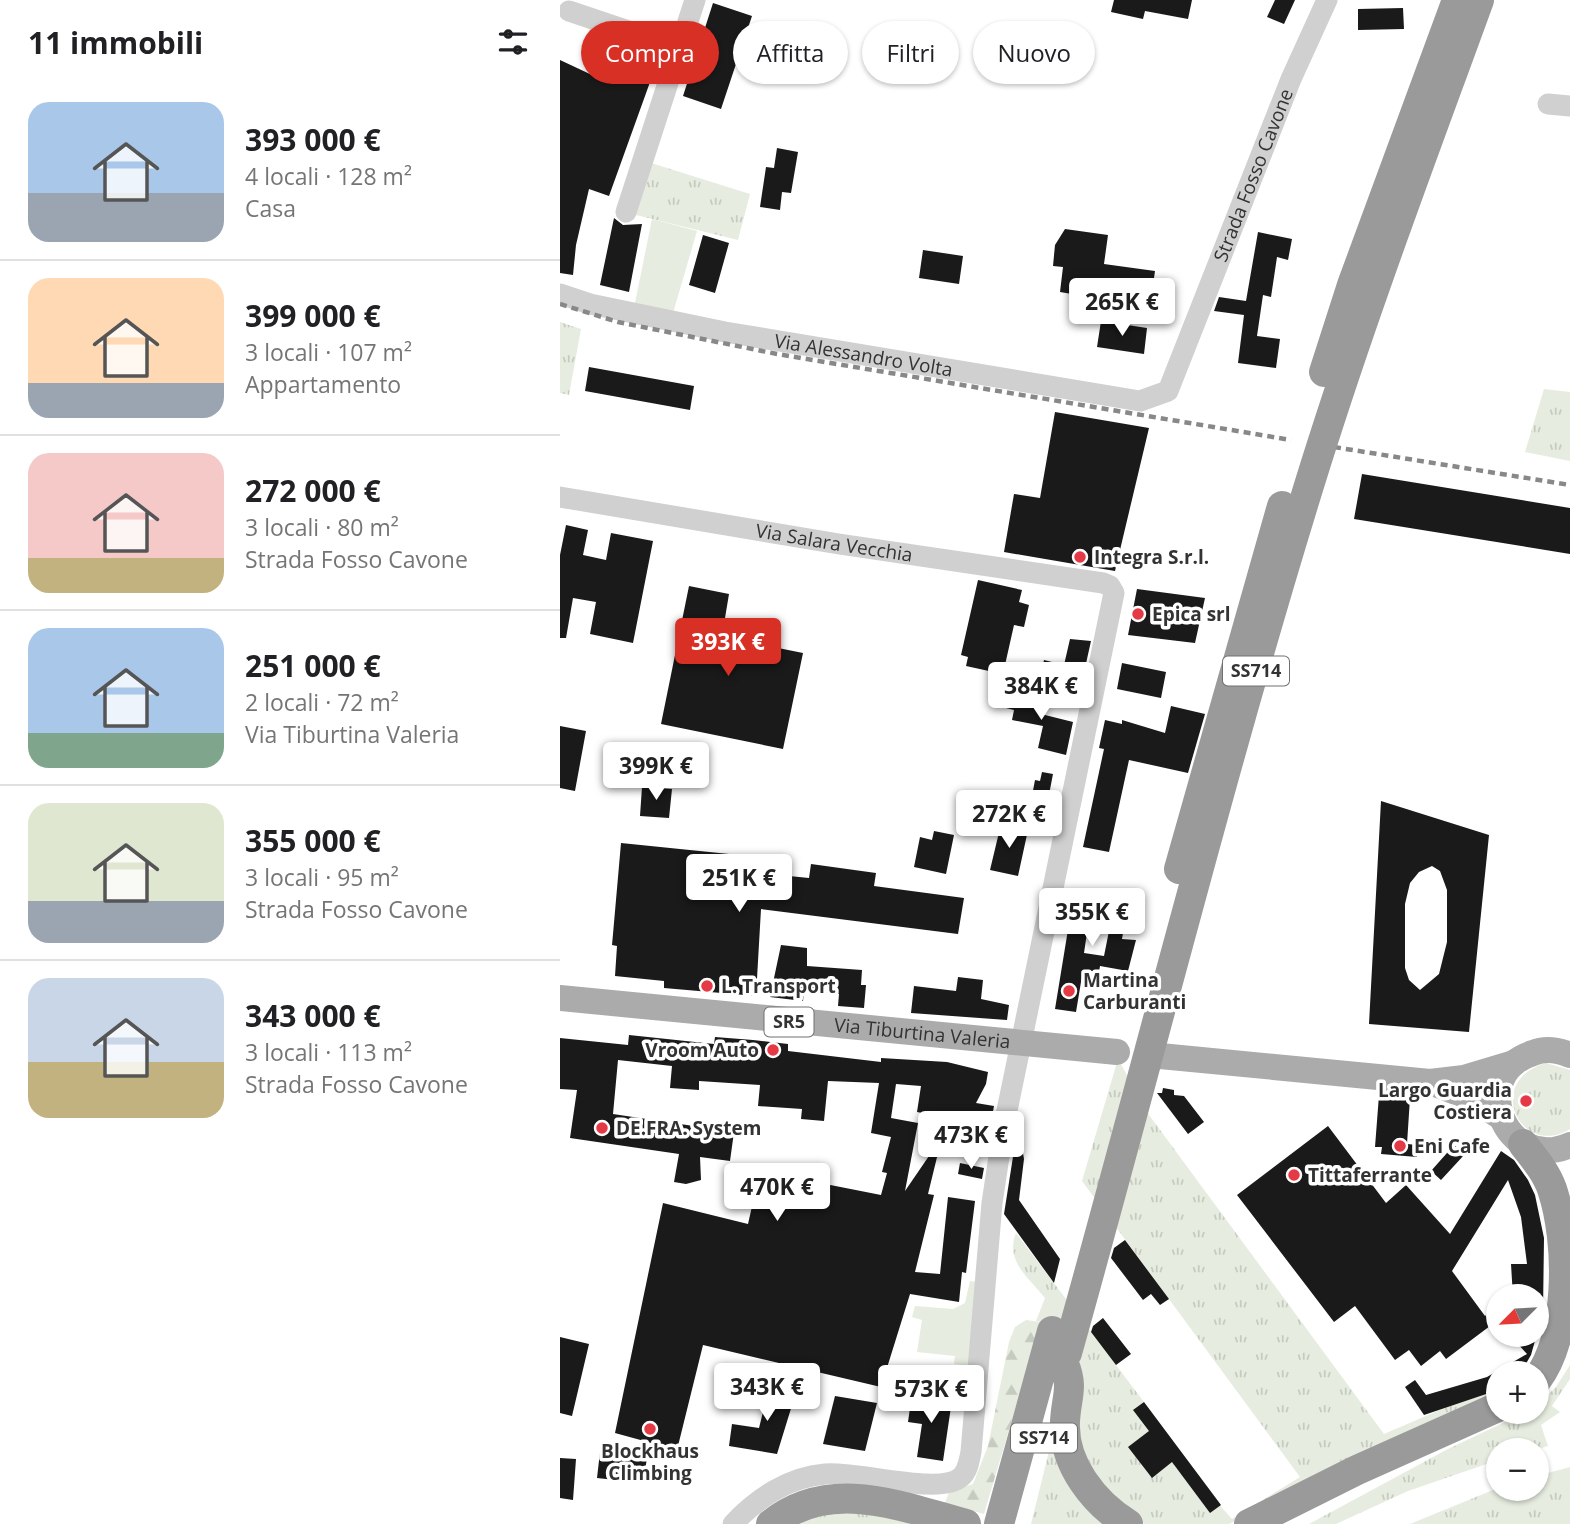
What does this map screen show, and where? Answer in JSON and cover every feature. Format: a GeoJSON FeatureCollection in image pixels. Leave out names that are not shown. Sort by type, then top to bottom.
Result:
{"type":"FeatureCollection","features":[{"type":"Feature","properties":{"kind":"highway","name":"SS714"},"geometry":{"type":"LineString","coordinates":[[1061,1349],[1204,774],[1294,464],[1352,285],[1457,0]]}},
{"type":"Feature","properties":{"kind":"highway","name":"SS714"},"geometry":{"type":"LineString","coordinates":[[1011,1517],[1316,464],[1369,301],[1479,0]]}},
{"type":"Feature","properties":{"kind":"highway"},"geometry":{"type":"LineString","coordinates":[[1523,1144],[1545,1174],[1556,1203],[1567,1293],[1565,1329],[1549,1364]]}},
{"type":"Feature","properties":{"kind":"highway"},"geometry":{"type":"LineString","coordinates":[[1570,1180],[1570,1206]]}},
{"type":"Feature","properties":{"kind":"highway"},"geometry":{"type":"LineString","coordinates":[[1061,1349],[1072,1382],[1065,1423],[1072,1458],[1091,1493],[1128,1524]]}},
{"type":"Feature","properties":{"kind":"highway"},"geometry":{"type":"LineString","coordinates":[[1549,1384],[1570,1350]]}},
{"type":"Feature","properties":{"kind":"highway"},"geometry":{"type":"LineString","coordinates":[[1249,1524],[1357,1470],[1486,1412]]}},
{"type":"Feature","properties":{"kind":"highway"},"geometry":{"type":"LineString","coordinates":[[1268,1524],[1358,1479],[1486,1424]]}},
{"type":"Feature","properties":{"kind":"highway"},"geometry":{"type":"LineString","coordinates":[[771,1524],[802,1505],[842,1497],[881,1502],[966,1524]]}},
{"type":"Feature","properties":{"kind":"main road","name":"Via Tiburtina Valeria"},"geometry":{"type":"LineString","coordinates":[[560,998],[1116,1052]]}},
{"type":"Feature","properties":{"kind":"main road"},"geometry":{"type":"LineString","coordinates":[[1160,1056],[1430,1082],[1464,1079],[1514,1063],[1539,1051],[1553,1050],[1570,1055]]}},
{"type":"Feature","properties":{"kind":"main road"},"geometry":{"type":"LineString","coordinates":[[1501,1118],[1499,1088],[1514,1063]]}},
{"type":"Feature","properties":{"kind":"main road"},"geometry":{"type":"LineString","coordinates":[[1430,1082],[1471,1098],[1501,1118],[1513,1137],[1523,1144],[1544,1150],[1570,1145]]}},
{"type":"Feature","properties":{"kind":"street"},"geometry":{"type":"LineString","coordinates":[[688,21],[695,0]]}},
{"type":"Feature","properties":{"kind":"street","name":"Strada Fosso Cavone"},"geometry":{"type":"LineString","coordinates":[[1168,391],[1290,79],[1327,0]]}},
{"type":"Feature","properties":{"kind":"street"},"geometry":{"type":"LineString","coordinates":[[569,11],[599,21]]}},
{"type":"Feature","properties":{"kind":"street"},"geometry":{"type":"LineString","coordinates":[[626,212],[667,84]]}},
{"type":"Feature","properties":{"kind":"street"},"geometry":{"type":"LineString","coordinates":[[1548,104],[1570,106]]}},
{"type":"Feature","properties":{"kind":"street","name":"Via Alessandro Volta"},"geometry":{"type":"LineString","coordinates":[[560,294],[590,304],[725,332],[1140,401],[1168,391]]}},
{"type":"Feature","properties":{"kind":"street","name":"Via Salara Vecchia"},"geometry":{"type":"LineString","coordinates":[[560,497],[839,544],[1051,573],[1110,586],[1114,597],[1110,620],[1019,1043]]}},
{"type":"Feature","properties":{"kind":"street"},"geometry":{"type":"LineString","coordinates":[[733,1524],[763,1497],[781,1486],[813,1475],[866,1474],[932,1485],[951,1483],[967,1471],[971,1452],[993,1195],[1019,1043]]}},
{"type":"Feature","properties":{"kind":"green space"},"geometry":{"type":"Polygon","coordinates":[[[648,162],[750,194],[738,240],[632,214],[648,162]]]}},
{"type":"Feature","properties":{"kind":"green space"},"geometry":{"type":"Polygon","coordinates":[[[652,219],[697,231],[673,313],[635,303],[652,219]]]}},
{"type":"Feature","properties":{"kind":"green space"},"geometry":{"type":"Polygon","coordinates":[[[560,322],[581,329],[569,395],[560,393],[560,322]]]}},
{"type":"Feature","properties":{"kind":"green space"},"geometry":{"type":"Polygon","coordinates":[[[1544,389],[1570,392],[1570,461],[1525,452],[1544,389]]]}},
{"type":"Feature","properties":{"kind":"green space"},"geometry":{"type":"Polygon","coordinates":[[[1118,1059],[1149,1115],[1384,1434],[1486,1390],[1486,1406],[1229,1524],[1145,1524],[1125,1515],[1092,1484],[1041,1322],[1036,1321],[1045,1298],[1025,1276],[1016,1260],[1013,1243],[1016,1233],[1144,1402],[1134,1410],[1232,1519],[1300,1477],[1082,1181],[1118,1059]]]}},
{"type":"Feature","properties":{"kind":"green space"},"geometry":{"type":"Polygon","coordinates":[[[1546,1063],[1570,1070],[1570,1129],[1553,1136],[1537,1134],[1524,1126],[1516,1114],[1513,1100],[1516,1086],[1527,1073],[1546,1063]]]}},
{"type":"Feature","properties":{"kind":"green space"},"geometry":{"type":"Polygon","coordinates":[[[976,1106],[981,1110],[978,1129],[996,1133],[992,1158],[949,1151],[955,1144],[944,1134],[956,1122],[959,1125],[976,1106]]]}},
{"type":"Feature","properties":{"kind":"green space"},"geometry":{"type":"Polygon","coordinates":[[[970,1281],[978,1282],[969,1366],[954,1364],[955,1356],[917,1352],[922,1320],[912,1317],[915,1306],[953,1309],[965,1303],[970,1281]]]}},
{"type":"Feature","properties":{"kind":"green space"},"geometry":{"type":"Polygon","coordinates":[[[1026,1320],[1041,1322],[984,1514],[945,1503],[949,1492],[973,1484],[988,1446],[1009,1342],[1015,1327],[1026,1320]]]}},
{"type":"Feature","properties":{"kind":"green space"},"geometry":{"type":"Polygon","coordinates":[[[1570,1365],[1570,1379],[1552,1406],[1560,1412],[1549,1420],[1549,1394],[1570,1365]]]}},
{"type":"Feature","properties":{"kind":"green space"},"geometry":{"type":"Polygon","coordinates":[[[1501,1424],[1542,1424],[1545,1438],[1486,1438],[1486,1464],[1408,1491],[1336,1524],[1309,1524],[1448,1449],[1501,1424]]]}},
{"type":"Feature","properties":{"kind":"green space"},"geometry":{"type":"Polygon","coordinates":[[[1054,1431],[1117,1524],[1031,1524],[1054,1431]]]}},
{"type":"Feature","properties":{"kind":"green space"},"geometry":{"type":"Polygon","coordinates":[[[1570,1467],[1570,1524],[1410,1524],[1486,1493],[1486,1501],[1549,1501],[1549,1473],[1570,1467]]]}},
{"type":"Feature","properties":{"kind":"green space"},"geometry":{"type":"Polygon","coordinates":[[[835,1507],[927,1524],[789,1524],[835,1507]]]}},
{"type":"Feature","properties":{"kind":"building"},"geometry":{"type":"Polygon","coordinates":[[[1114,0],[1192,0],[1188,19],[1145,11],[1143,19],[1111,12],[1114,0]]]}},
{"type":"Feature","properties":{"kind":"building"},"geometry":{"type":"Polygon","coordinates":[[[1275,0],[1295,0],[1284,24],[1267,17],[1275,0]]]}},
{"type":"Feature","properties":{"kind":"building"},"geometry":{"type":"Polygon","coordinates":[[[713,3],[752,16],[750,21],[733,21],[733,73],[721,109],[683,96],[687,84],[719,84],[719,21],[707,21],[713,3]]]}},
{"type":"Feature","properties":{"kind":"building"},"geometry":{"type":"Polygon","coordinates":[[[1403,8],[1404,29],[1358,30],[1358,9],[1403,8]]]}},
{"type":"Feature","properties":{"kind":"building"},"geometry":{"type":"Polygon","coordinates":[[[560,60],[581,70],[581,84],[649,84],[609,196],[589,189],[576,245],[573,275],[560,273],[560,60]]]}},
{"type":"Feature","properties":{"kind":"building"},"geometry":{"type":"Polygon","coordinates":[[[777,148],[798,152],[791,193],[782,192],[780,210],[760,207],[766,167],[774,168],[777,148]]]}},
{"type":"Feature","properties":{"kind":"building"},"geometry":{"type":"Polygon","coordinates":[[[614,218],[623,225],[642,224],[629,292],[600,285],[614,218]]]}},
{"type":"Feature","properties":{"kind":"building"},"geometry":{"type":"Polygon","coordinates":[[[1065,229],[1108,235],[1104,264],[1155,271],[1150,307],[1060,292],[1063,267],[1053,266],[1055,245],[1065,229]]]}},
{"type":"Feature","properties":{"kind":"building"},"geometry":{"type":"Polygon","coordinates":[[[1258,232],[1292,239],[1288,260],[1277,257],[1271,297],[1263,295],[1257,336],[1280,339],[1276,368],[1238,363],[1244,315],[1214,311],[1219,297],[1246,301],[1258,232]]]}},
{"type":"Feature","properties":{"kind":"building"},"geometry":{"type":"Polygon","coordinates":[[[703,235],[729,243],[715,293],[689,285],[703,235]]]}},
{"type":"Feature","properties":{"kind":"building"},"geometry":{"type":"Polygon","coordinates":[[[923,250],[963,256],[959,284],[919,278],[923,250]]]}},
{"type":"Feature","properties":{"kind":"building"},"geometry":{"type":"Polygon","coordinates":[[[1101,321],[1147,328],[1144,354],[1097,347],[1101,321]]]}},
{"type":"Feature","properties":{"kind":"building"},"geometry":{"type":"Polygon","coordinates":[[[589,367],[694,386],[690,410],[585,391],[589,367]]]}},
{"type":"Feature","properties":{"kind":"building"},"geometry":{"type":"Polygon","coordinates":[[[1055,412],[1149,428],[1115,571],[1004,552],[1014,494],[1040,498],[1055,412]]]}},
{"type":"Feature","properties":{"kind":"building"},"geometry":{"type":"Polygon","coordinates":[[[1362,474],[1570,508],[1570,554],[1354,519],[1362,474]]]}},
{"type":"Feature","properties":{"kind":"building"},"geometry":{"type":"Polygon","coordinates":[[[566,525],[588,530],[583,555],[606,560],[611,533],[653,541],[633,643],[590,634],[596,602],[573,598],[566,638],[560,638],[560,555],[566,525]]]}},
{"type":"Feature","properties":{"kind":"building"},"geometry":{"type":"Polygon","coordinates":[[[978,580],[1022,590],[1019,602],[1029,605],[1024,627],[1014,625],[1005,665],[1000,664],[998,673],[966,666],[968,657],[961,655],[978,580]]]}},
{"type":"Feature","properties":{"kind":"building"},"geometry":{"type":"Polygon","coordinates":[[[689,586],[729,594],[725,618],[739,640],[803,653],[783,749],[661,724],[689,586]]]}},
{"type":"Feature","properties":{"kind":"building"},"geometry":{"type":"Polygon","coordinates":[[[1137,589],[1205,598],[1195,643],[1128,635],[1137,589]]]}},
{"type":"Feature","properties":{"kind":"building"},"geometry":{"type":"Polygon","coordinates":[[[1070,639],[1091,641],[1079,695],[1038,686],[1044,660],[1064,665],[1070,639]]]}},
{"type":"Feature","properties":{"kind":"building"},"geometry":{"type":"Polygon","coordinates":[[[1122,663],[1166,672],[1161,698],[1117,689],[1122,663]]]}},
{"type":"Feature","properties":{"kind":"building"},"geometry":{"type":"Polygon","coordinates":[[[1009,691],[1042,697],[1041,714],[1073,722],[1066,755],[1038,748],[1043,726],[1012,720],[1014,710],[1006,708],[1009,691]]]}},
{"type":"Feature","properties":{"kind":"building"},"geometry":{"type":"Polygon","coordinates":[[[1171,706],[1205,714],[1188,773],[1129,760],[1109,852],[1083,847],[1104,749],[1099,748],[1105,720],[1122,724],[1122,720],[1165,733],[1171,706]]]}},
{"type":"Feature","properties":{"kind":"building"},"geometry":{"type":"Polygon","coordinates":[[[560,726],[586,731],[575,791],[560,788],[560,726]]]}},
{"type":"Feature","properties":{"kind":"building"},"geometry":{"type":"Polygon","coordinates":[[[1042,772],[1053,774],[1047,805],[1031,801],[1035,780],[1040,781],[1042,772]]]}},
{"type":"Feature","properties":{"kind":"building"},"geometry":{"type":"Polygon","coordinates":[[[642,787],[672,789],[669,818],[640,816],[642,787]]]}},
{"type":"Feature","properties":{"kind":"building"},"geometry":{"type":"Polygon","coordinates":[[[1381,801],[1489,835],[1469,1032],[1369,1024],[1381,801]],[[1432,866],[1419,872],[1410,883],[1405,904],[1405,968],[1409,980],[1420,990],[1439,974],[1447,942],[1447,890],[1440,871],[1432,866]]]}},
{"type":"Feature","properties":{"kind":"building"},"geometry":{"type":"Polygon","coordinates":[[[1001,824],[1028,830],[1018,876],[990,870],[1001,824]]]}},
{"type":"Feature","properties":{"kind":"building"},"geometry":{"type":"Polygon","coordinates":[[[934,831],[954,835],[946,874],[914,867],[920,837],[932,840],[934,831]]]}},
{"type":"Feature","properties":{"kind":"building"},"geometry":{"type":"Polygon","coordinates":[[[621,843],[729,854],[728,862],[746,865],[743,884],[769,885],[769,874],[809,878],[811,864],[876,873],[874,886],[964,898],[958,934],[761,909],[756,996],[664,988],[664,981],[615,976],[617,946],[612,945],[621,843]]]}},
{"type":"Feature","properties":{"kind":"building"},"geometry":{"type":"Polygon","coordinates":[[[1073,899],[1127,910],[1122,939],[1136,940],[1128,971],[1100,966],[1099,972],[1083,970],[1076,1012],[1055,1009],[1073,899]],[[1088,926],[1084,953],[1104,956],[1109,931],[1088,926]]]}},
{"type":"Feature","properties":{"kind":"building"},"geometry":{"type":"Polygon","coordinates":[[[781,945],[807,948],[807,966],[862,970],[861,985],[866,985],[864,1008],[838,1006],[839,994],[804,991],[803,1001],[770,997],[781,945]]]}},
{"type":"Feature","properties":{"kind":"building"},"geometry":{"type":"Polygon","coordinates":[[[958,977],[983,980],[981,999],[1009,1005],[1007,1020],[911,1013],[914,986],[956,991],[958,977]]]}},
{"type":"Feature","properties":{"kind":"building"},"geometry":{"type":"Polygon","coordinates":[[[629,1035],[714,1044],[715,1037],[753,1040],[788,1044],[788,1051],[881,1062],[881,1058],[947,1062],[988,1072],[986,1084],[976,1103],[994,1106],[988,1139],[976,1137],[978,1124],[917,1112],[921,1086],[896,1084],[891,1118],[918,1123],[905,1191],[944,1134],[955,1144],[949,1151],[939,1149],[928,1194],[934,1195],[915,1272],[940,1274],[948,1197],[975,1201],[966,1273],[962,1272],[959,1302],[910,1294],[881,1387],[703,1345],[677,1450],[615,1433],[663,1203],[748,1224],[760,1171],[881,1195],[887,1173],[882,1172],[891,1137],[871,1133],[879,1083],[828,1081],[824,1121],[801,1119],[802,1109],[758,1106],[760,1085],[699,1081],[699,1090],[670,1088],[672,1066],[618,1060],[613,1114],[734,1132],[730,1161],[700,1157],[701,1180],[686,1184],[674,1182],[679,1154],[570,1138],[577,1090],[560,1089],[560,1038],[628,1045],[629,1035]]]}},
{"type":"Feature","properties":{"kind":"building"},"geometry":{"type":"Polygon","coordinates":[[[1163,1088],[1174,1090],[1174,1095],[1184,1096],[1204,1122],[1188,1134],[1157,1093],[1162,1093],[1163,1088]]]}},
{"type":"Feature","properties":{"kind":"building"},"geometry":{"type":"Polygon","coordinates":[[[1379,1095],[1410,1098],[1407,1144],[1418,1145],[1417,1157],[1381,1154],[1382,1147],[1375,1147],[1379,1095]]]}},
{"type":"Feature","properties":{"kind":"building"},"geometry":{"type":"Polygon","coordinates":[[[1018,1125],[1024,1159],[1019,1200],[1060,1259],[1054,1283],[1004,1214],[1018,1125]]]}},
{"type":"Feature","properties":{"kind":"building"},"geometry":{"type":"Polygon","coordinates":[[[1328,1126],[1386,1203],[1406,1185],[1450,1234],[1501,1151],[1514,1160],[1535,1195],[1544,1238],[1543,1284],[1512,1284],[1511,1264],[1527,1264],[1521,1217],[1508,1180],[1452,1271],[1486,1315],[1486,1329],[1446,1359],[1440,1351],[1421,1366],[1409,1350],[1395,1360],[1355,1306],[1334,1322],[1237,1195],[1328,1126]]]}},
{"type":"Feature","properties":{"kind":"building"},"geometry":{"type":"Polygon","coordinates":[[[1454,1145],[1465,1154],[1441,1180],[1431,1171],[1454,1145]]]}},
{"type":"Feature","properties":{"kind":"building"},"geometry":{"type":"Polygon","coordinates":[[[960,1163],[984,1168],[982,1179],[958,1174],[960,1163]]]}},
{"type":"Feature","properties":{"kind":"building"},"geometry":{"type":"Polygon","coordinates":[[[1125,1240],[1169,1299],[1160,1305],[1151,1294],[1143,1300],[1111,1258],[1114,1248],[1125,1240]]]}},
{"type":"Feature","properties":{"kind":"building"},"geometry":{"type":"Polygon","coordinates":[[[1103,1318],[1131,1354],[1116,1365],[1091,1332],[1093,1326],[1103,1318]]]}},
{"type":"Feature","properties":{"kind":"building"},"geometry":{"type":"Polygon","coordinates":[[[560,1337],[589,1344],[572,1416],[560,1413],[560,1337]]]}},
{"type":"Feature","properties":{"kind":"building"},"geometry":{"type":"Polygon","coordinates":[[[1522,1348],[1533,1348],[1528,1361],[1515,1361],[1527,1354],[1522,1348]]]}},
{"type":"Feature","properties":{"kind":"building"},"geometry":{"type":"Polygon","coordinates":[[[1486,1377],[1486,1394],[1424,1415],[1405,1387],[1415,1380],[1426,1395],[1486,1377]]]}},
{"type":"Feature","properties":{"kind":"building"},"geometry":{"type":"Polygon","coordinates":[[[770,1384],[797,1389],[777,1454],[729,1446],[732,1424],[759,1428],[770,1384]]]}},
{"type":"Feature","properties":{"kind":"building"},"geometry":{"type":"Polygon","coordinates":[[[912,1394],[952,1400],[943,1461],[917,1457],[922,1424],[908,1422],[912,1394]]]}},
{"type":"Feature","properties":{"kind":"building"},"geometry":{"type":"Polygon","coordinates":[[[835,1396],[877,1403],[865,1451],[823,1444],[835,1396]]]}},
{"type":"Feature","properties":{"kind":"building"},"geometry":{"type":"Polygon","coordinates":[[[1144,1402],[1221,1505],[1210,1513],[1172,1462],[1152,1478],[1128,1447],[1149,1431],[1133,1410],[1144,1402]]]}},
{"type":"Feature","properties":{"kind":"building"},"geometry":{"type":"Polygon","coordinates":[[[600,1452],[647,1458],[643,1483],[597,1478],[600,1452]]]}},
{"type":"Feature","properties":{"kind":"building"},"geometry":{"type":"Polygon","coordinates":[[[560,1458],[576,1459],[573,1500],[560,1498],[560,1458]]]}},
{"type":"Feature","properties":{"kind":"railway"},"geometry":{"type":"LineString","coordinates":[[560,304],[618,322],[777,354],[1291,440]]}},
{"type":"Feature","properties":{"kind":"railway"},"geometry":{"type":"LineString","coordinates":[[1334,447],[1570,485]]}},
{"type":"Feature","properties":{"kind":"place","name":"Integra S.r.l."},"geometry":{"type":"Point","coordinates":[1080,557]}},
{"type":"Feature","properties":{"kind":"place","name":"Epica srl"},"geometry":{"type":"Point","coordinates":[1138,614]}},
{"type":"Feature","properties":{"kind":"place","name":"L. Transport"},"geometry":{"type":"Point","coordinates":[707,986]}},
{"type":"Feature","properties":{"kind":"place","name":"Martina Carburanti"},"geometry":{"type":"Point","coordinates":[1069,991]}},
{"type":"Feature","properties":{"kind":"place","name":"Vroom Auto"},"geometry":{"type":"Point","coordinates":[773,1050]}},
{"type":"Feature","properties":{"kind":"place","name":"Largo Guardia Costiera"},"geometry":{"type":"Point","coordinates":[1526,1101]}},
{"type":"Feature","properties":{"kind":"place","name":"DE.FRA. System"},"geometry":{"type":"Point","coordinates":[602,1128]}},
{"type":"Feature","properties":{"kind":"place","name":"Eni Cafe"},"geometry":{"type":"Point","coordinates":[1400,1146]}},
{"type":"Feature","properties":{"kind":"place","name":"Tittaferrante"},"geometry":{"type":"Point","coordinates":[1294,1175]}},
{"type":"Feature","properties":{"kind":"place","name":"Blockhaus Climbing"},"geometry":{"type":"Point","coordinates":[650,1429]}}]}
